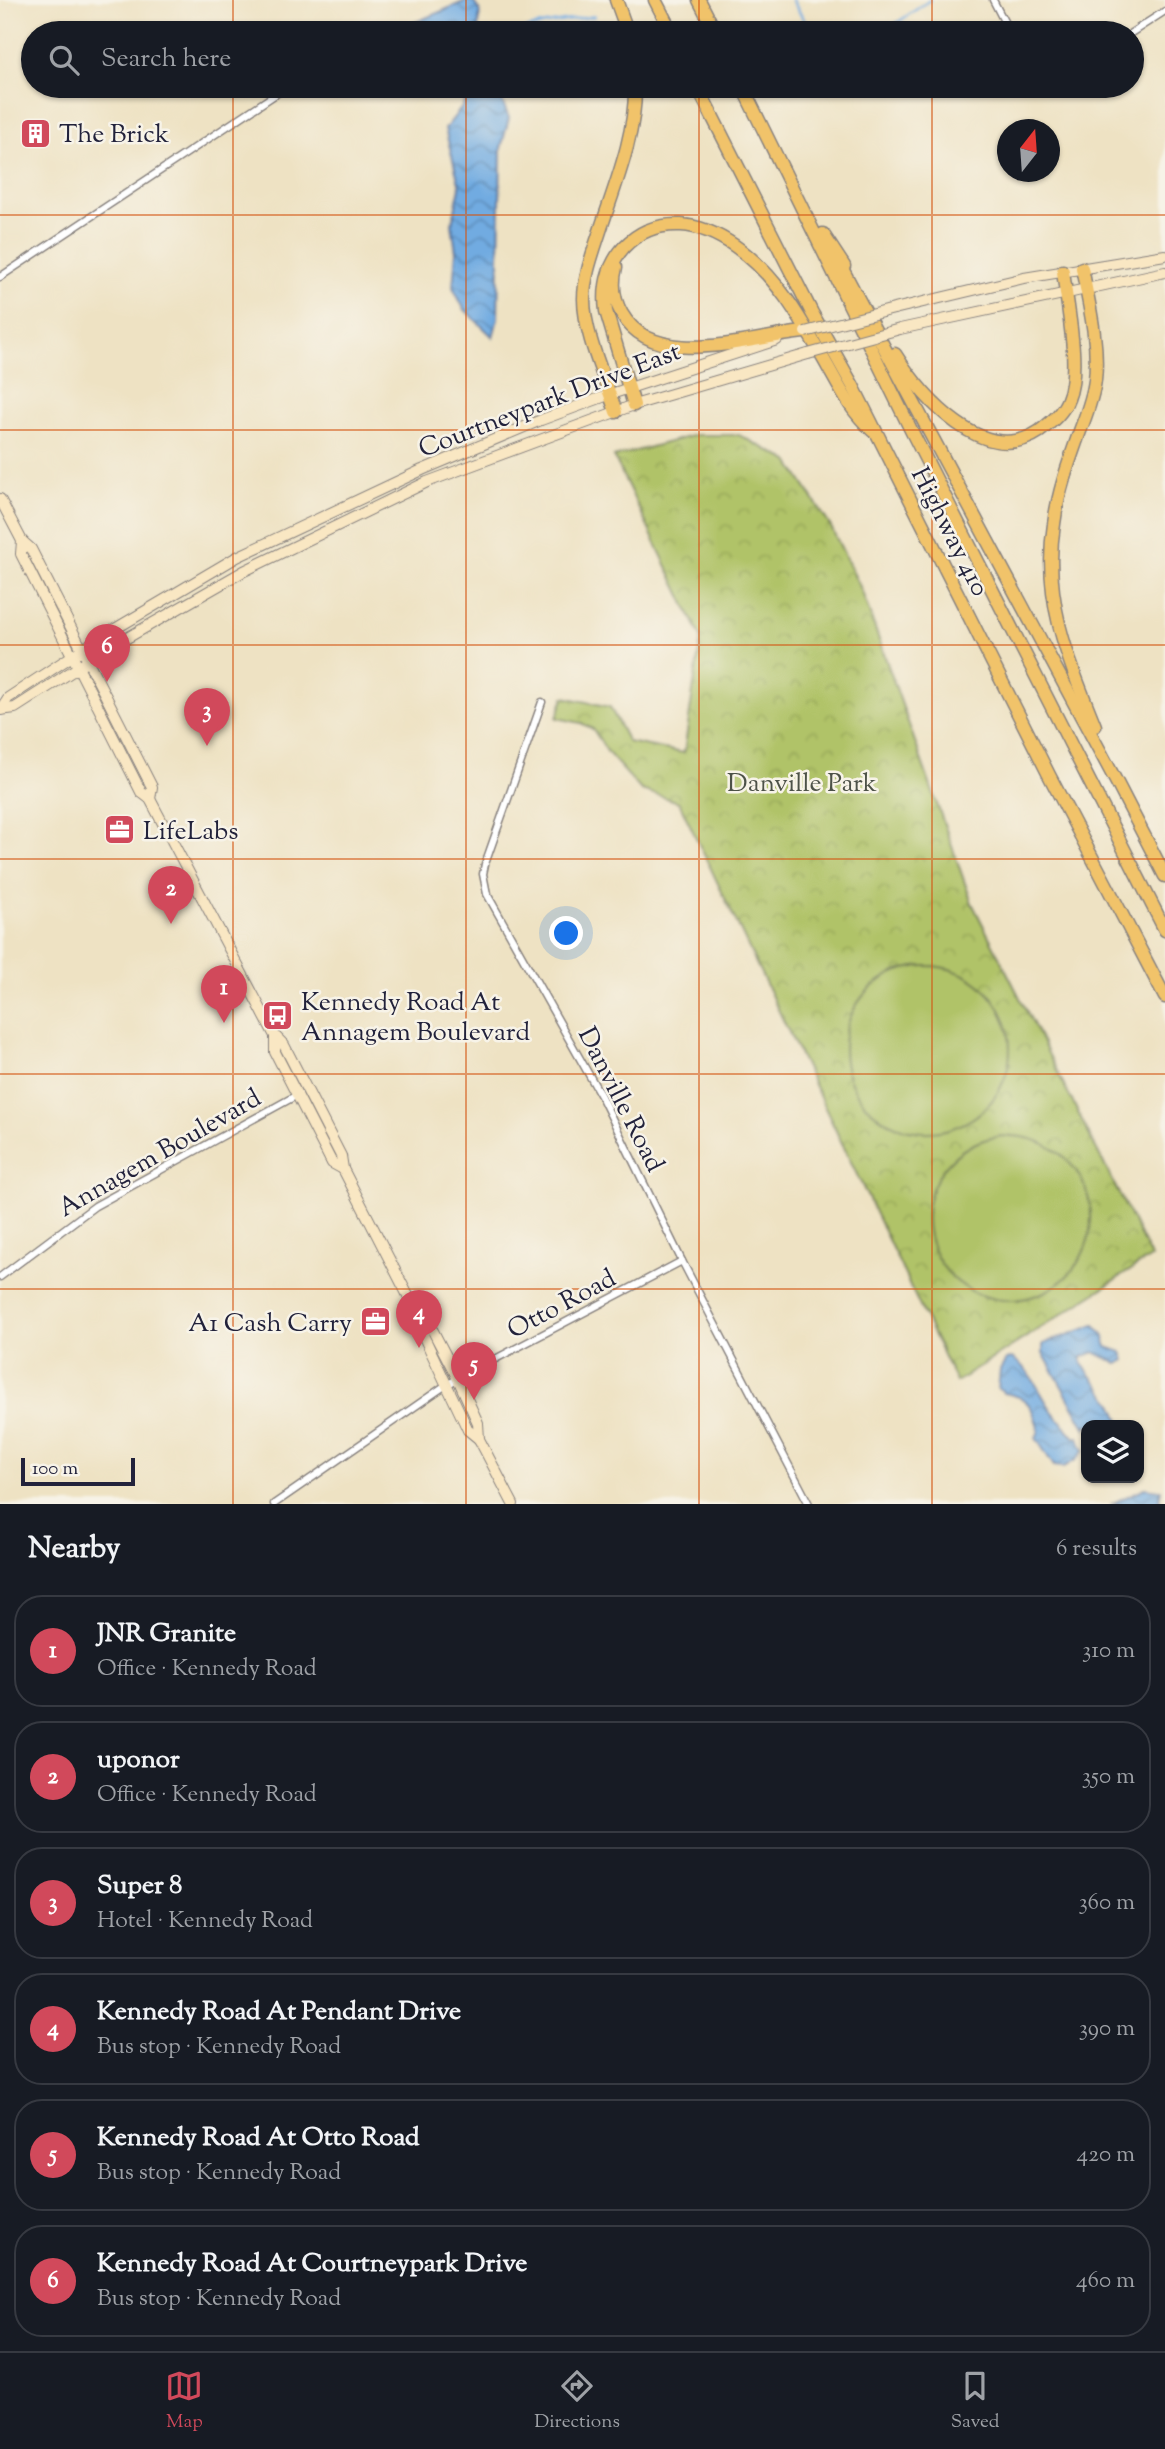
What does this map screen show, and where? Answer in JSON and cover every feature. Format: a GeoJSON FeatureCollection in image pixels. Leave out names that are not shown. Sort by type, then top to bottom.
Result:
{"type":"FeatureCollection","features":[{"type":"Feature","properties":{"kind":"highway"},"geometry":{"type":"LineString","coordinates":[[616,0],[624,21]]}},
{"type":"Feature","properties":{"kind":"highway"},"geometry":{"type":"LineString","coordinates":[[700,3],[710,21]]}},
{"type":"Feature","properties":{"kind":"highway"},"geometry":{"type":"LineString","coordinates":[[655,4],[665,21]]}},
{"type":"Feature","properties":{"kind":"highway"},"geometry":{"type":"LineString","coordinates":[[617,412],[590,332],[584,298],[591,258],[630,128],[634,98]]}},
{"type":"Feature","properties":{"kind":"highway","name":"Highway 410"},"geometry":{"type":"LineString","coordinates":[[703,98],[1165,997]]}},
{"type":"Feature","properties":{"kind":"highway"},"geometry":{"type":"LineString","coordinates":[[749,98],[924,456],[1165,930]]}},
{"type":"Feature","properties":{"kind":"highway","name":"Highway 410"},"geometry":{"type":"LineString","coordinates":[[749,98],[1165,876]]}},
{"type":"Feature","properties":{"kind":"highway"},"geometry":{"type":"LineString","coordinates":[[634,405],[604,299],[605,282],[610,268],[627,244],[647,230],[660,226],[690,226],[712,233],[744,252],[781,289],[798,313],[855,415],[878,436]]}},
{"type":"Feature","properties":{"kind":"highway"},"geometry":{"type":"LineString","coordinates":[[823,234],[864,296],[897,358],[953,422],[979,437],[1008,442],[1034,435],[1055,420],[1068,399],[1074,369],[1063,271]]}},
{"type":"Feature","properties":{"kind":"highway"},"geometry":{"type":"LineString","coordinates":[[627,244],[617,262],[614,293],[624,318],[643,335],[664,344],[691,346],[723,345],[775,334],[805,332]]}},
{"type":"Feature","properties":{"kind":"highway"},"geometry":{"type":"LineString","coordinates":[[1082,268],[1094,343],[1095,379],[1053,526],[1052,590],[1065,653],[1117,783]]}},
{"type":"Feature","properties":{"kind":"main road","name":"Courtneypark Drive East"},"geometry":{"type":"LineString","coordinates":[[0,710],[8,698],[72,656],[237,557],[422,470],[541,420],[628,387],[805,332],[1024,278],[1165,255]]}},
{"type":"Feature","properties":{"kind":"main road","name":"Courtneypark Drive East"},"geometry":{"type":"LineString","coordinates":[[0,710],[15,708],[89,661],[244,571],[427,482],[634,405],[808,354],[900,329],[1165,272]]}},
{"type":"Feature","properties":{"kind":"main road"},"geometry":{"type":"LineString","coordinates":[[0,499],[22,541],[31,549],[152,787],[150,799]]}},
{"type":"Feature","properties":{"kind":"main road"},"geometry":{"type":"LineString","coordinates":[[22,541],[21,554],[141,792],[150,799],[275,1036],[284,1045],[302,1092],[341,1156],[343,1169],[420,1319],[424,1338],[468,1430],[479,1439],[513,1504]]}},
{"type":"Feature","properties":{"kind":"main road"},"geometry":{"type":"LineString","coordinates":[[420,1319],[433,1331],[458,1379],[478,1423],[479,1439]]}},
{"type":"Feature","properties":{"kind":"street"},"geometry":{"type":"LineString","coordinates":[[993,0],[1004,21]]}},
{"type":"Feature","properties":{"kind":"street"},"geometry":{"type":"LineString","coordinates":[[1144,25],[1165,11]]}},
{"type":"Feature","properties":{"kind":"street"},"geometry":{"type":"LineString","coordinates":[[0,277],[270,98]]}},
{"type":"Feature","properties":{"kind":"street","name":"Danville Road"},"geometry":{"type":"LineString","coordinates":[[542,702],[485,864],[483,874],[487,894],[601,1096],[682,1261],[809,1504]]}},
{"type":"Feature","properties":{"kind":"street","name":"Annagem Boulevard"},"geometry":{"type":"LineString","coordinates":[[0,1277],[95,1206],[302,1092]]}},
{"type":"Feature","properties":{"kind":"street","name":"Otto Road"},"geometry":{"type":"LineString","coordinates":[[274,1504],[446,1385],[682,1261]]}},
{"type":"Feature","properties":{"kind":"green space","name":"Danville Park"},"geometry":{"type":"Polygon","coordinates":[[[695,435],[739,435],[789,461],[831,527],[861,589],[972,903],[1151,1257],[956,1382],[679,802],[641,790],[608,753],[593,729],[581,723],[557,718],[564,697],[610,707],[628,742],[684,753],[701,637],[614,457],[695,435]]]}},
{"type":"Feature","properties":{"kind":"green space"},"geometry":{"type":"Polygon","coordinates":[[[927,966],[959,972],[986,990],[1004,1017],[1010,1049],[1004,1081],[986,1108],[959,1126],[927,1132],[895,1126],[868,1108],[850,1081],[844,1049],[850,1017],[868,990],[895,972],[927,966]]]}},
{"type":"Feature","properties":{"kind":"green space"},"geometry":{"type":"Polygon","coordinates":[[[1009,1136],[1040,1142],[1067,1160],[1085,1187],[1091,1218],[1085,1249],[1067,1276],[1040,1294],[1009,1300],[978,1294],[951,1276],[933,1249],[927,1218],[933,1187],[951,1160],[978,1142],[1009,1136]]]}},
{"type":"Feature","properties":{"kind":"water"},"geometry":{"type":"Polygon","coordinates":[[[468,0],[472,0],[480,11],[479,21],[418,21],[468,0]]]}},
{"type":"Feature","properties":{"kind":"water"},"geometry":{"type":"Polygon","coordinates":[[[466,98],[501,98],[509,118],[501,148],[498,318],[493,337],[464,309],[453,287],[456,252],[452,224],[460,187],[445,129],[466,98]]]}},
{"type":"Feature","properties":{"kind":"water"},"geometry":{"type":"Polygon","coordinates":[[[1095,1325],[1103,1334],[1107,1347],[1122,1352],[1125,1360],[1118,1364],[1094,1352],[1082,1357],[1082,1364],[1113,1404],[1120,1420],[1081,1420],[1043,1353],[1043,1344],[1095,1325]]]}},
{"type":"Feature","properties":{"kind":"water"},"geometry":{"type":"Polygon","coordinates":[[[1012,1358],[1019,1363],[1048,1405],[1075,1438],[1078,1437],[1081,1454],[1076,1460],[1064,1467],[1054,1466],[1036,1438],[1039,1431],[1032,1409],[1024,1400],[998,1389],[1000,1370],[1006,1360],[1012,1358]]]}},
{"type":"Feature","properties":{"kind":"water"},"geometry":{"type":"Polygon","coordinates":[[[1145,1488],[1161,1490],[1159,1500],[1163,1504],[1111,1504],[1145,1488]]]}},
{"type":"Feature","properties":{"kind":"waterway"},"geometry":{"type":"LineString","coordinates":[[792,0],[805,21]]}},
{"type":"Feature","properties":{"kind":"waterway"},"geometry":{"type":"LineString","coordinates":[[899,21],[930,0]]}},
{"type":"Feature","properties":{"kind":"waterway"},"geometry":{"type":"LineString","coordinates":[[565,21],[595,16]]}},
{"type":"Feature","properties":{"kind":"place","name":"The Brick"},"geometry":{"type":"Point","coordinates":[36,133]}},
{"type":"Feature","properties":{"kind":"place","name":"Kennedy Road At Courtneypark Drive"},"geometry":{"type":"Point","coordinates":[107,682]}},
{"type":"Feature","properties":{"kind":"place","name":"Super 8"},"geometry":{"type":"Point","coordinates":[207,746]}},
{"type":"Feature","properties":{"kind":"place","name":"LifeLabs"},"geometry":{"type":"Point","coordinates":[120,830]}},
{"type":"Feature","properties":{"kind":"place","name":"uponor"},"geometry":{"type":"Point","coordinates":[171,924]}},
{"type":"Feature","properties":{"kind":"place","name":"Kennedy Road At Annagem Boulevard"},"geometry":{"type":"Point","coordinates":[278,1016]}},
{"type":"Feature","properties":{"kind":"place","name":"JNR Granite"},"geometry":{"type":"Point","coordinates":[224,1023]}},
{"type":"Feature","properties":{"kind":"place","name":"A1 Cash Carry"},"geometry":{"type":"Point","coordinates":[375,1322]}},
{"type":"Feature","properties":{"kind":"place","name":"Kennedy Road At Pendant Drive"},"geometry":{"type":"Point","coordinates":[419,1348]}},
{"type":"Feature","properties":{"kind":"place","name":"Kennedy Road At Otto Road"},"geometry":{"type":"Point","coordinates":[474,1400]}}]}
